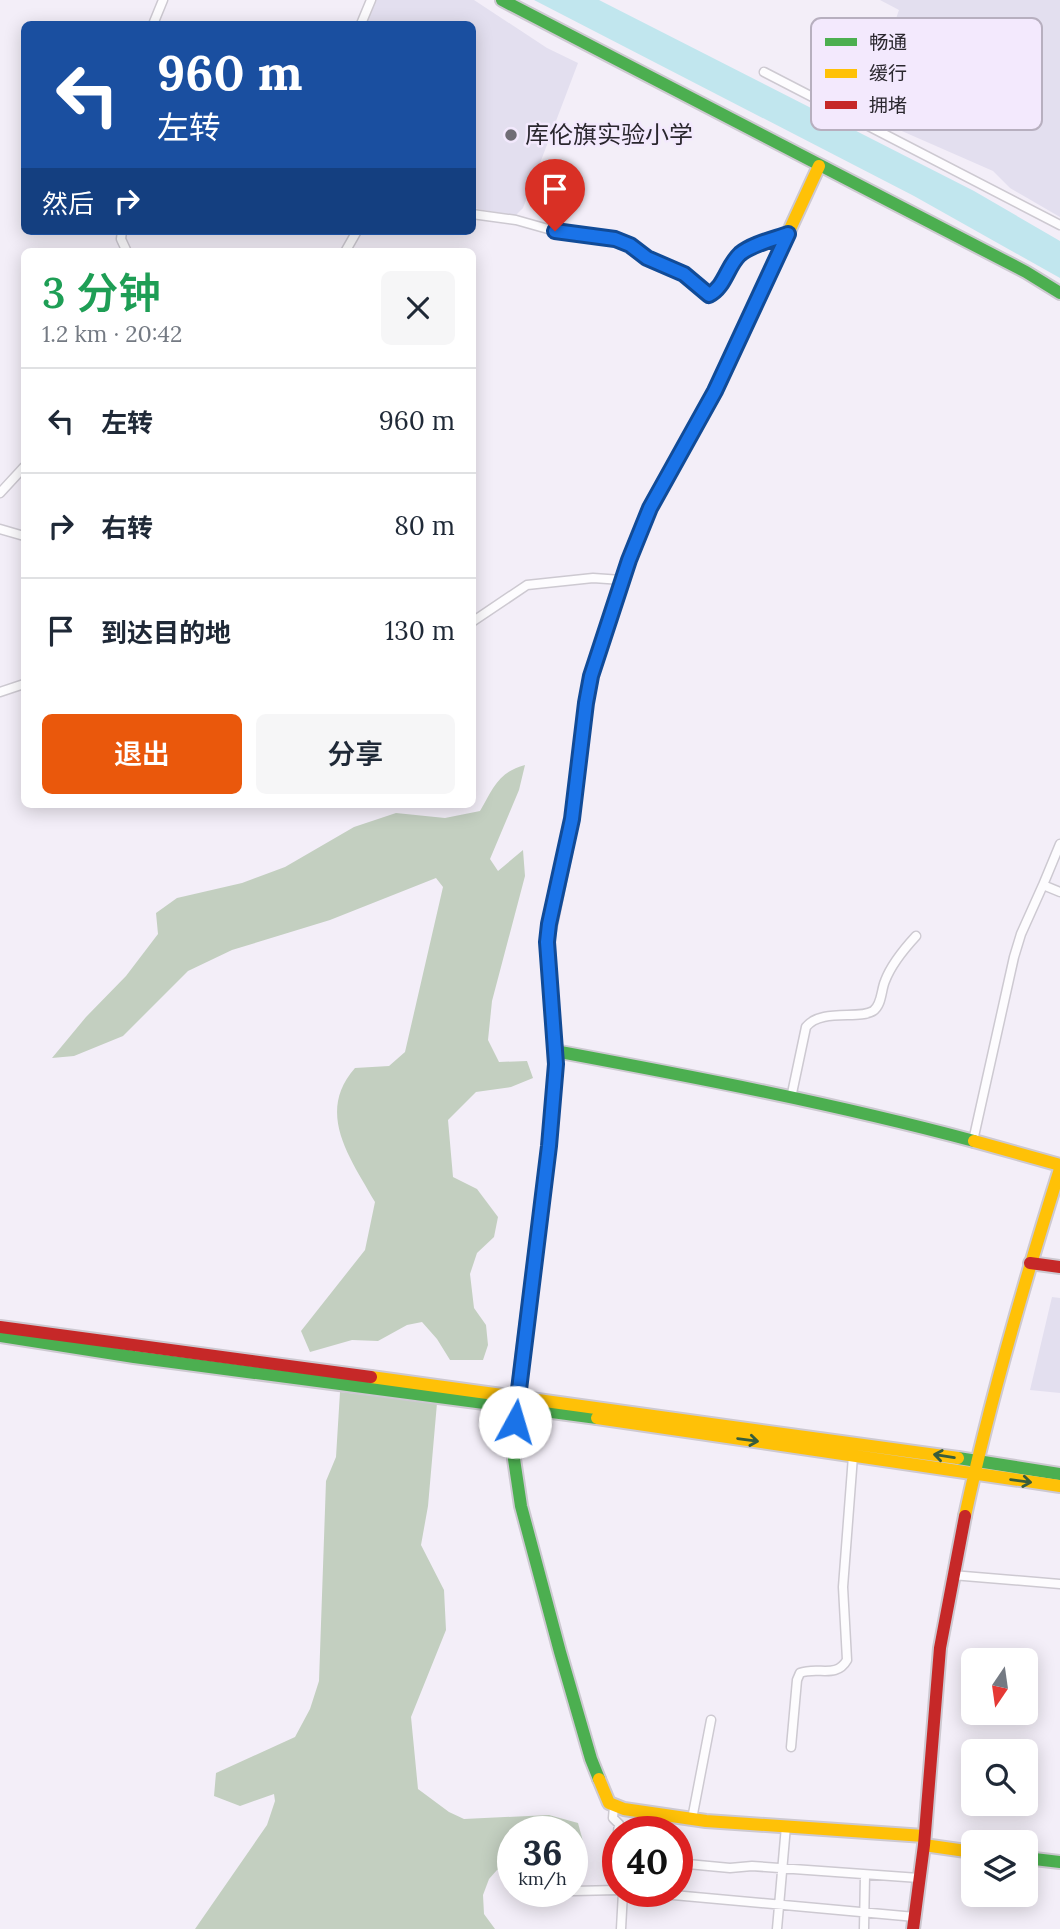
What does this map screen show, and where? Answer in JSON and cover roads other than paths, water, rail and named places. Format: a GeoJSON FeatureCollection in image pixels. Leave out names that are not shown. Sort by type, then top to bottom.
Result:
{"type":"FeatureCollection","features":[{"type":"Feature","properties":{"kind":"street"},"geometry":{"type":"LineString","coordinates":[[154,21],[163,0]]}},
{"type":"Feature","properties":{"kind":"street"},"geometry":{"type":"LineString","coordinates":[[362,21],[371,0]]}},
{"type":"Feature","properties":{"kind":"street"},"geometry":{"type":"LineString","coordinates":[[502,0],[1026,272],[1060,293]]}},
{"type":"Feature","properties":{"kind":"street"},"geometry":{"type":"LineString","coordinates":[[764,72],[811,96]]}},
{"type":"Feature","properties":{"kind":"street"},"geometry":{"type":"LineString","coordinates":[[875,130],[1060,226]]}},
{"type":"Feature","properties":{"kind":"street"},"geometry":{"type":"LineString","coordinates":[[674,1816],[614,1806],[603,1792],[560,1652],[522,1506],[514,1459],[517,1402],[549,1146],[555,1075],[547,960],[549,924],[569,840],[591,676],[622,580],[650,508],[715,391],[819,166]]}},
{"type":"Feature","properties":{"kind":"street"},"geometry":{"type":"LineString","coordinates":[[476,215],[516,220],[555,231],[615,239],[630,245],[647,258],[684,274],[709,295],[717,291],[742,252],[788,234]]}},
{"type":"Feature","properties":{"kind":"street"},"geometry":{"type":"LineString","coordinates":[[2,489],[21,470]]}},
{"type":"Feature","properties":{"kind":"street"},"geometry":{"type":"LineString","coordinates":[[0,529],[21,535]]}},
{"type":"Feature","properties":{"kind":"street"},"geometry":{"type":"LineString","coordinates":[[476,619],[527,585],[593,578],[622,580]]}},
{"type":"Feature","properties":{"kind":"street"},"geometry":{"type":"LineString","coordinates":[[0,692],[21,685]]}},
{"type":"Feature","properties":{"kind":"street"},"geometry":{"type":"LineString","coordinates":[[973,1141],[1014,957],[1021,934],[1060,844]]}},
{"type":"Feature","properties":{"kind":"street"},"geometry":{"type":"LineString","coordinates":[[1043,885],[1060,892]]}},
{"type":"Feature","properties":{"kind":"street"},"geometry":{"type":"LineString","coordinates":[[791,1098],[806,1027],[811,1021],[844,1013],[869,1013],[877,1007],[886,979],[904,948],[916,936]]}},
{"type":"Feature","properties":{"kind":"street"},"geometry":{"type":"LineString","coordinates":[[555,1051],[892,1119],[1060,1167],[1030,1263],[976,1467],[952,1575],[940,1648],[924,1841],[914,1923],[864,1913],[693,1897]]}},
{"type":"Feature","properties":{"kind":"street"},"geometry":{"type":"LineString","coordinates":[[1030,1263],[1060,1267]]}},
{"type":"Feature","properties":{"kind":"street"},"geometry":{"type":"LineString","coordinates":[[0,1327],[976,1467],[1060,1486]]}},
{"type":"Feature","properties":{"kind":"street"},"geometry":{"type":"LineString","coordinates":[[0,1336],[134,1357],[517,1402],[853,1456],[1060,1474]]}},
{"type":"Feature","properties":{"kind":"street"},"geometry":{"type":"LineString","coordinates":[[791,1747],[797,1680],[800,1673],[807,1670],[837,1671],[843,1668],[848,1660],[843,1587],[853,1456]]}},
{"type":"Feature","properties":{"kind":"street"},"geometry":{"type":"LineString","coordinates":[[952,1575],[1060,1584]]}},
{"type":"Feature","properties":{"kind":"street"},"geometry":{"type":"LineString","coordinates":[[693,1816],[711,1720]]}},
{"type":"Feature","properties":{"kind":"street"},"geometry":{"type":"LineString","coordinates":[[613,1816],[614,1806]]}},
{"type":"Feature","properties":{"kind":"street"},"geometry":{"type":"LineString","coordinates":[[693,1819],[924,1841],[961,1849]]}},
{"type":"Feature","properties":{"kind":"street"},"geometry":{"type":"LineString","coordinates":[[777,1929],[786,1826]]}},
{"type":"Feature","properties":{"kind":"street"},"geometry":{"type":"LineString","coordinates":[[1038,1859],[1060,1862]]}},
{"type":"Feature","properties":{"kind":"street"},"geometry":{"type":"LineString","coordinates":[[693,1865],[919,1878]]}},
{"type":"Feature","properties":{"kind":"street"},"geometry":{"type":"LineString","coordinates":[[864,1929],[865,1875]]}},
{"type":"Feature","properties":{"kind":"street"},"geometry":{"type":"LineString","coordinates":[[621,1929],[622,1907]]}},
{"type":"Feature","properties":{"kind":"water"},"geometry":{"type":"Polygon","coordinates":[[[534,0],[599,0],[811,108],[811,130],[854,130],[974,191],[1060,241],[1060,278],[914,196],[534,0]]]}},
{"type":"Feature","properties":{"kind":"place","name":"库伦旗实验小学"},"geometry":{"type":"Point","coordinates":[511,135]}}]}
